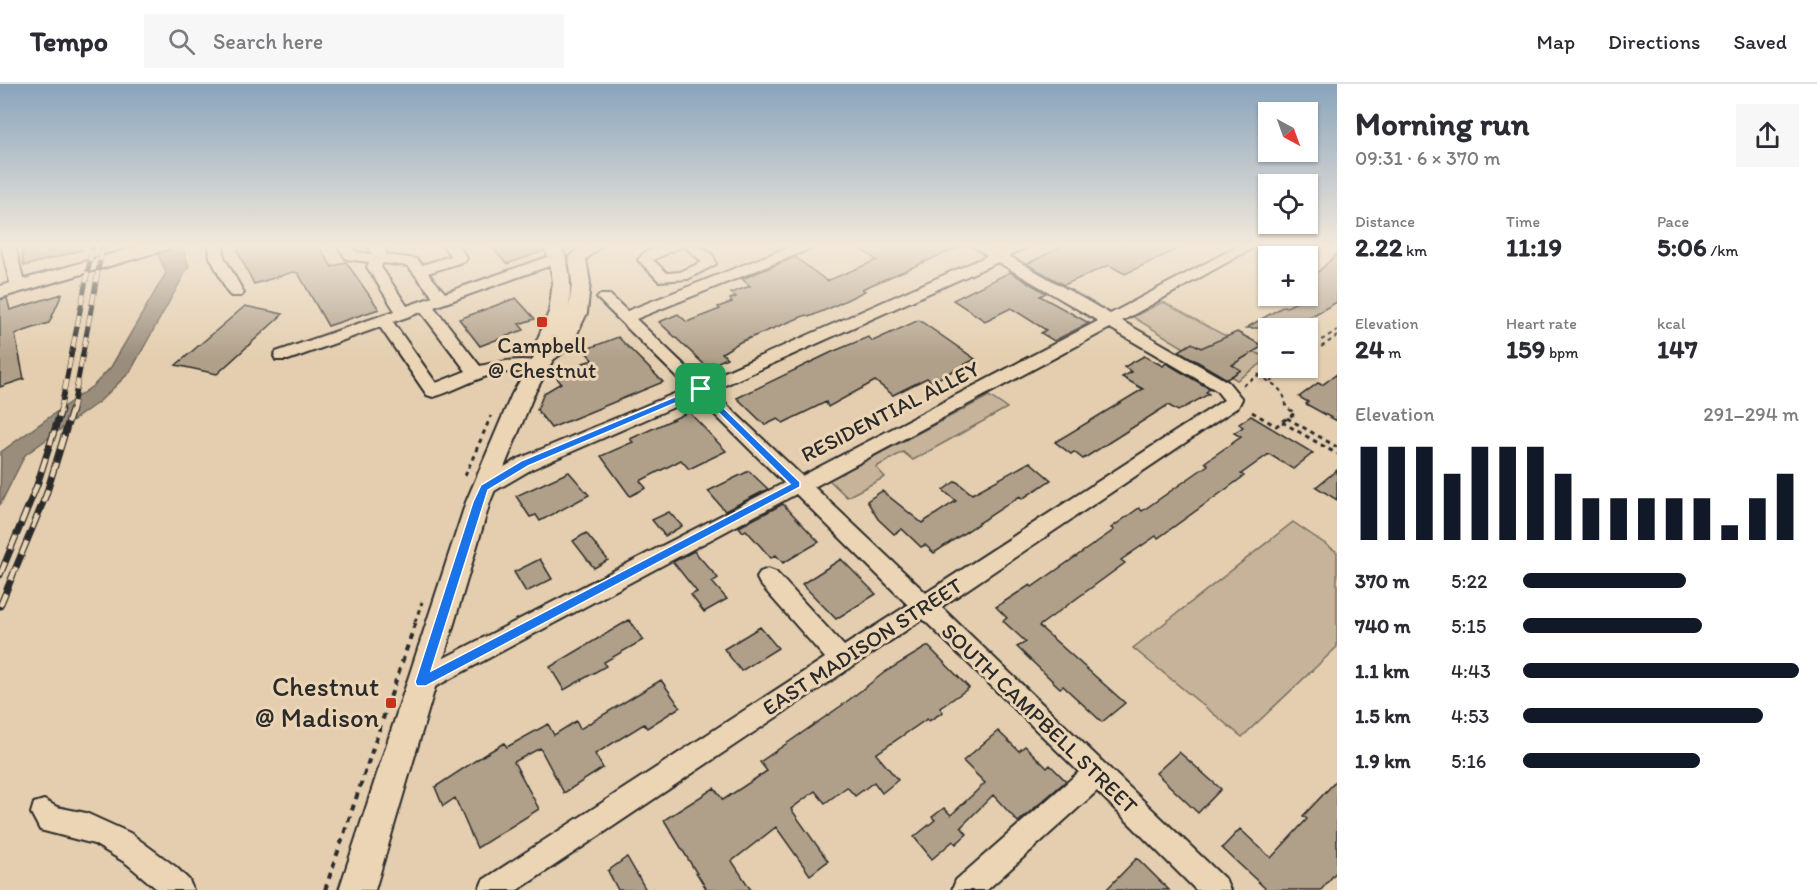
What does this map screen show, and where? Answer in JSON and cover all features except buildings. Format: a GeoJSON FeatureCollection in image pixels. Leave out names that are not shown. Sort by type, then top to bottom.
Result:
{"type":"FeatureCollection","features":[{"type":"Feature","properties":{"kind":"main road"},"geometry":{"type":"LineString","coordinates":[[0,292],[32,283]]}},
{"type":"Feature","properties":{"kind":"main road"},"geometry":{"type":"LineString","coordinates":[[357,890],[478,502],[474,483],[541,363],[562,297],[562,283]]}},
{"type":"Feature","properties":{"kind":"main road"},"geometry":{"type":"LineString","coordinates":[[541,363],[561,346],[571,330],[580,298],[581,283]]}},
{"type":"Feature","properties":{"kind":"street"},"geometry":{"type":"LineString","coordinates":[[17,283],[18,287]]}},
{"type":"Feature","properties":{"kind":"street"},"geometry":{"type":"LineString","coordinates":[[231,283],[236,293]]}},
{"type":"Feature","properties":{"kind":"street"},"geometry":{"type":"LineString","coordinates":[[384,283],[404,313]]}},
{"type":"Feature","properties":{"kind":"street"},"geometry":{"type":"LineString","coordinates":[[429,283],[442,299]]}},
{"type":"Feature","properties":{"kind":"street"},"geometry":{"type":"LineString","coordinates":[[282,356],[442,299],[481,283]]}},
{"type":"Feature","properties":{"kind":"street"},"geometry":{"type":"LineString","coordinates":[[626,317],[712,283]]}},
{"type":"Feature","properties":{"kind":"street"},"geometry":{"type":"LineString","coordinates":[[474,483],[525,464],[701,389],[939,283]]}},
{"type":"Feature","properties":{"kind":"street"},"geometry":{"type":"LineString","coordinates":[[1044,283],[1222,386],[1233,399],[1242,400]]}},
{"type":"Feature","properties":{"kind":"street","name":"RESIDENTIAL ALLEY"},"geometry":{"type":"LineString","coordinates":[[421,682],[796,485],[818,478],[1178,283]]}},
{"type":"Feature","properties":{"kind":"street","name":"SOUTH CAMPBELL STREET"},"geometry":{"type":"LineString","coordinates":[[605,298],[701,389],[796,485],[1098,773],[1216,890]]}},
{"type":"Feature","properties":{"kind":"street"},"geometry":{"type":"LineString","coordinates":[[424,305],[477,374]]}},
{"type":"Feature","properties":{"kind":"street"},"geometry":{"type":"LineString","coordinates":[[384,320],[433,391],[504,365],[541,363]]}},
{"type":"Feature","properties":{"kind":"street","name":"EAST MADISON STREET"},"geometry":{"type":"LineString","coordinates":[[493,890],[924,605],[1242,400]]}},
{"type":"Feature","properties":{"kind":"street"},"geometry":{"type":"LineString","coordinates":[[768,578],[841,660]]}},
{"type":"Feature","properties":{"kind":"street"},"geometry":{"type":"LineString","coordinates":[[966,890],[1098,773]]}},
{"type":"Feature","properties":{"kind":"street"},"geometry":{"type":"LineString","coordinates":[[44,813],[50,820],[69,820],[112,838],[162,874],[179,890]]}},
{"type":"Feature","properties":{"kind":"path"},"geometry":{"type":"LineString","coordinates":[[1318,342],[1337,330]]}},
{"type":"Feature","properties":{"kind":"path"},"geometry":{"type":"LineString","coordinates":[[1318,349],[1337,336]]}},
{"type":"Feature","properties":{"kind":"path"},"geometry":{"type":"LineString","coordinates":[[1258,376],[1242,400],[1276,426],[1295,413],[1286,407],[1287,401],[1283,393],[1270,381],[1263,378]]}},
{"type":"Feature","properties":{"kind":"path"},"geometry":{"type":"LineString","coordinates":[[1270,381],[1275,378]]}},
{"type":"Feature","properties":{"kind":"path"},"geometry":{"type":"LineString","coordinates":[[474,483],[476,446],[495,406]]}},
{"type":"Feature","properties":{"kind":"path"},"geometry":{"type":"LineString","coordinates":[[1287,418],[1337,447]]}},
{"type":"Feature","properties":{"kind":"path"},"geometry":{"type":"LineString","coordinates":[[1282,422],[1337,454]]}},
{"type":"Feature","properties":{"kind":"path"},"geometry":{"type":"LineString","coordinates":[[324,890],[422,600]]}},
{"type":"Feature","properties":{"kind":"shaded area"},"geometry":{"type":"Polygon","coordinates":[[[160,283],[180,283],[130,372],[100,401],[25,455],[0,505],[1,452],[94,385],[111,367],[160,283]]]}},
{"type":"Feature","properties":{"kind":"shaded area"},"geometry":{"type":"Polygon","coordinates":[[[1163,302],[1258,354],[1258,366],[1237,380],[1133,317],[1163,302]]]}},
{"type":"Feature","properties":{"kind":"shaded area"},"geometry":{"type":"Polygon","coordinates":[[[989,396],[1007,408],[913,460],[903,452],[876,467],[885,477],[847,497],[829,480],[989,396]]]}},
{"type":"Feature","properties":{"kind":"shaded area"},"geometry":{"type":"Polygon","coordinates":[[[1293,522],[1337,552],[1337,647],[1242,737],[1133,648],[1293,522]]]}},
{"type":"Feature","properties":{"kind":"railway"},"geometry":{"type":"LineString","coordinates":[[60,412],[86,283]]}},
{"type":"Feature","properties":{"kind":"railway"},"geometry":{"type":"LineString","coordinates":[[72,412],[96,283]]}},
{"type":"Feature","properties":{"kind":"railway"},"geometry":{"type":"LineString","coordinates":[[0,575],[37,485],[61,410]]}},
{"type":"Feature","properties":{"kind":"railway"},"geometry":{"type":"LineString","coordinates":[[0,606],[46,495],[72,410]]}},
{"type":"Feature","properties":{"kind":"place","name":"Campbell @ Chestnut"},"geometry":{"type":"Point","coordinates":[542,322]}},
{"type":"Feature","properties":{"kind":"place","name":"Chestnut @ Madison"},"geometry":{"type":"Point","coordinates":[391,703]}},
{"type":"Feature","properties":{"kind":"route"},"geometry":{"type":"LineString","coordinates":[[701,389],[796,485],[421,682],[484,488],[525,464],[701,389]]}}]}
